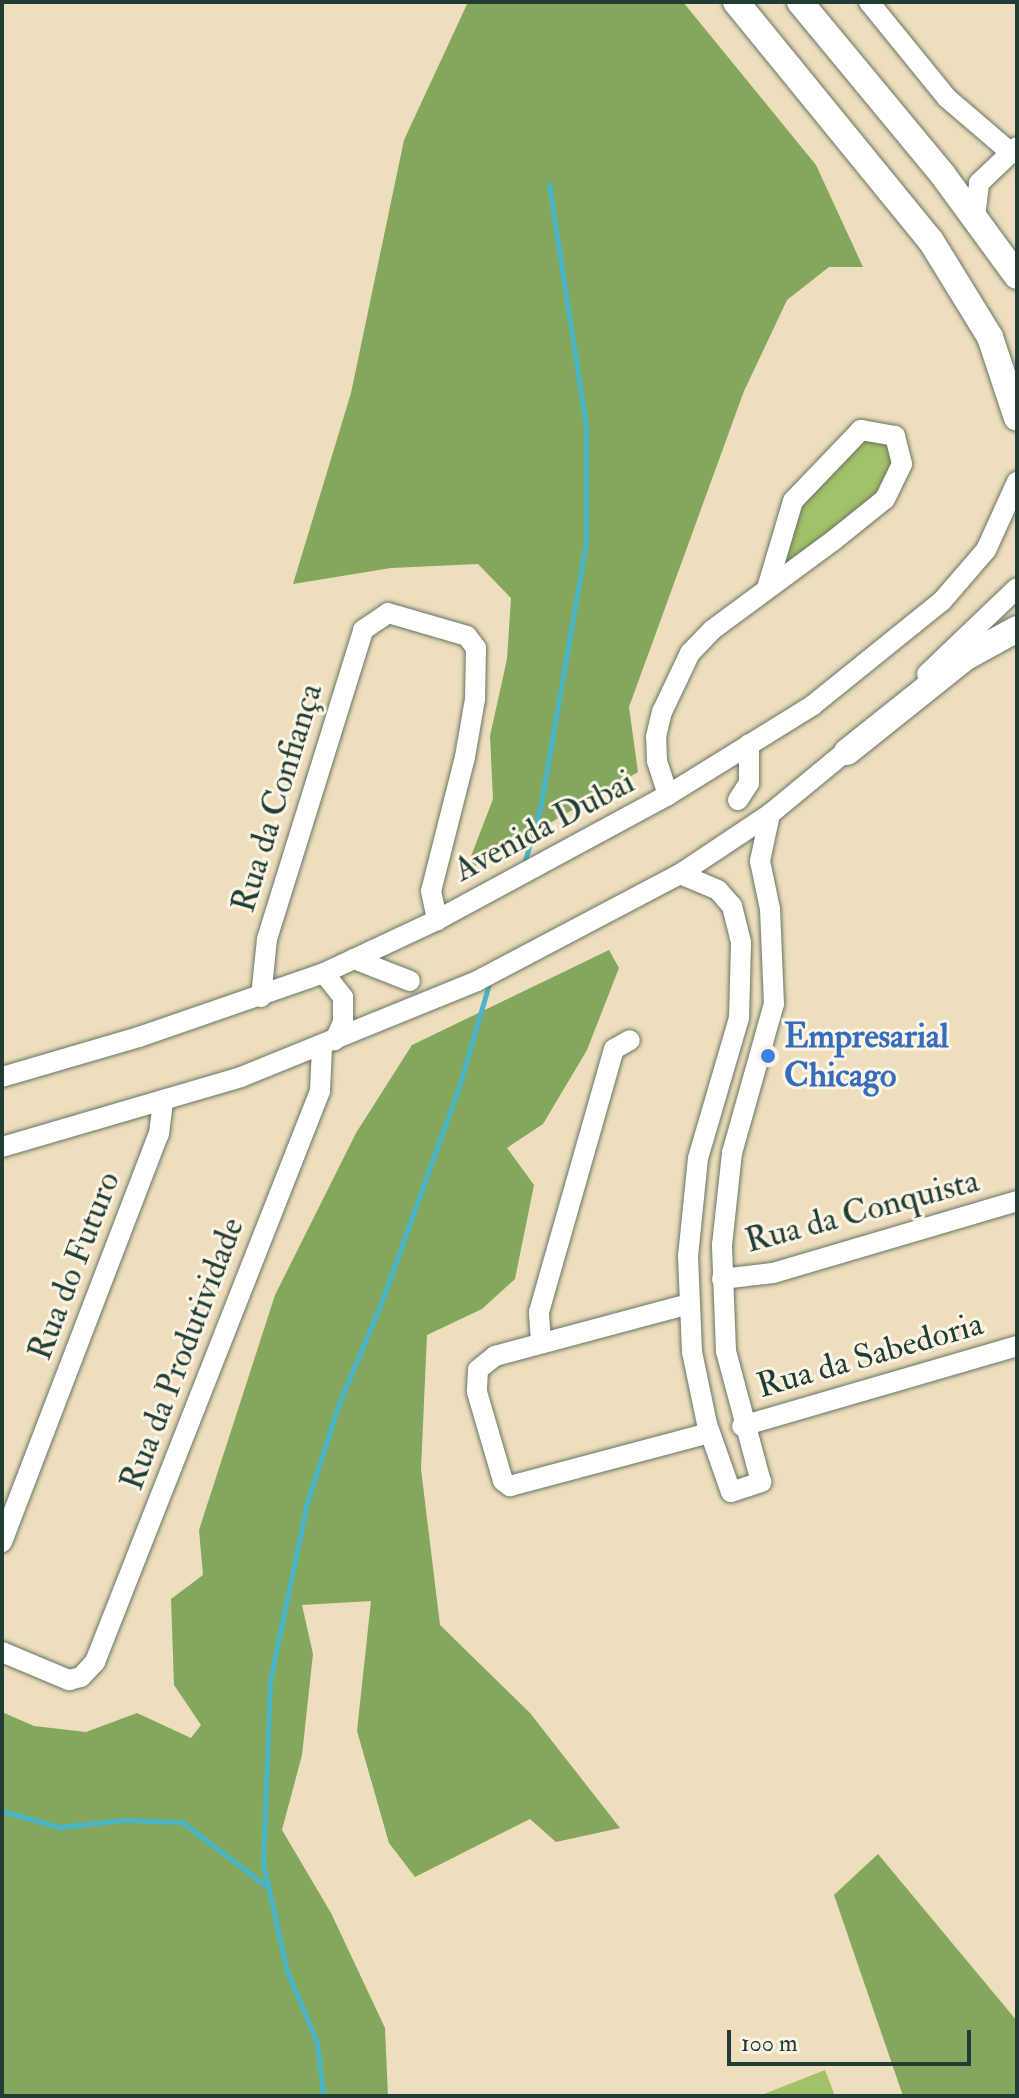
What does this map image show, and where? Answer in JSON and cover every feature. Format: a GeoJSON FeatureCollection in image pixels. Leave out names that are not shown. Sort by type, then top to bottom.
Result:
{"type":"FeatureCollection","features":[{"type":"Feature","properties":{"kind":"main road"},"geometry":{"type":"LineString","coordinates":[[736,2],[931,241],[990,337],[1017,418]]}},
{"type":"Feature","properties":{"kind":"main road"},"geometry":{"type":"LineString","coordinates":[[800,2],[943,175],[1017,276]]}},
{"type":"Feature","properties":{"kind":"main road"},"geometry":{"type":"LineString","coordinates":[[847,752],[966,657],[1017,629]]}},
{"type":"Feature","properties":{"kind":"street"},"geometry":{"type":"LineString","coordinates":[[869,2],[947,98],[1010,152]]}},
{"type":"Feature","properties":{"kind":"street"},"geometry":{"type":"LineString","coordinates":[[943,175],[971,173],[1010,152]]}},
{"type":"Feature","properties":{"kind":"street"},"geometry":{"type":"LineString","coordinates":[[975,217],[979,183],[1010,152]]}},
{"type":"Feature","properties":{"kind":"street"},"geometry":{"type":"LineString","coordinates":[[668,795],[657,761],[656,737],[675,681],[699,642],[885,499],[902,464],[895,436],[861,430],[793,501],[767,588]]}},
{"type":"Feature","properties":{"kind":"street","name":"Avenida Dubai"},"geometry":{"type":"LineString","coordinates":[[2,1077],[261,997],[324,973],[437,920],[668,795],[813,705],[942,601],[986,550],[1017,482]]}},
{"type":"Feature","properties":{"kind":"street"},"geometry":{"type":"LineString","coordinates":[[2,1147],[163,1102],[328,1044],[477,981],[680,874],[770,814],[847,752],[1017,588]]}},
{"type":"Feature","properties":{"kind":"street","name":"Rua da Confiança"},"geometry":{"type":"LineString","coordinates":[[261,997],[267,939],[369,622],[388,613],[467,636],[476,648],[475,699],[431,891],[437,920]]}},
{"type":"Feature","properties":{"kind":"street"},"geometry":{"type":"LineString","coordinates":[[738,800],[749,783],[749,744]]}},
{"type":"Feature","properties":{"kind":"street"},"geometry":{"type":"LineString","coordinates":[[680,874],[718,890],[732,906],[741,943],[739,1018],[698,1158],[689,1226],[692,1352],[709,1433],[731,1492],[761,1482],[742,1426],[726,1351],[722,1279],[732,1153],[774,1004],[770,909],[760,861],[770,814]]}},
{"type":"Feature","properties":{"kind":"street"},"geometry":{"type":"LineString","coordinates":[[354,959],[410,981]]}},
{"type":"Feature","properties":{"kind":"street","name":"Rua da Produtividade"},"geometry":{"type":"LineString","coordinates":[[2,1652],[69,1680],[81,1677],[95,1662],[320,1091],[328,1044],[343,1022],[343,997],[324,973]]}},
{"type":"Feature","properties":{"kind":"street"},"geometry":{"type":"LineString","coordinates":[[541,1342],[539,1312],[614,1049],[630,1040]]}},
{"type":"Feature","properties":{"kind":"street","name":"Rua do Futuro"},"geometry":{"type":"LineString","coordinates":[[2,1542],[159,1134],[163,1102]]}},
{"type":"Feature","properties":{"kind":"street","name":"Rua da Conquista"},"geometry":{"type":"LineString","coordinates":[[722,1279],[773,1273],[1017,1201]]}},
{"type":"Feature","properties":{"kind":"street"},"geometry":{"type":"LineString","coordinates":[[689,1304],[495,1356],[478,1370],[477,1392],[503,1481],[510,1486],[709,1433]]}},
{"type":"Feature","properties":{"kind":"street","name":"Rua da Sabedoria"},"geometry":{"type":"LineString","coordinates":[[742,1426],[1017,1346]]}},
{"type":"Feature","properties":{"kind":"green space"},"geometry":{"type":"Polygon","coordinates":[[[468,2],[683,2],[816,165],[863,267],[829,267],[787,300],[744,391],[629,707],[638,772],[465,872],[493,799],[490,736],[507,659],[511,598],[478,564],[391,568],[293,584],[351,393],[404,140],[468,2]]]}},
{"type":"Feature","properties":{"kind":"green space"},"geometry":{"type":"Polygon","coordinates":[[[880,434],[897,450],[889,484],[781,571],[795,513],[864,435],[880,434]]]}},
{"type":"Feature","properties":{"kind":"green space"},"geometry":{"type":"Polygon","coordinates":[[[609,950],[619,968],[587,1050],[543,1124],[507,1148],[534,1185],[515,1279],[482,1309],[427,1335],[421,1469],[440,1625],[530,1713],[620,1828],[556,1842],[530,1819],[415,1877],[389,1843],[357,1731],[371,1601],[302,1605],[313,1654],[302,1755],[282,1830],[331,1913],[385,2028],[388,2096],[2,2096],[2,1712],[34,1726],[86,1732],[137,1713],[191,1738],[201,1725],[174,1685],[171,1599],[203,1575],[199,1530],[275,1295],[356,1133],[412,1045],[609,950]]]}},
{"type":"Feature","properties":{"kind":"green space"},"geometry":{"type":"Polygon","coordinates":[[[878,1854],[1017,2021],[1017,2096],[903,2096],[834,1895],[878,1854]]]}},
{"type":"Feature","properties":{"kind":"green space"},"geometry":{"type":"Polygon","coordinates":[[[825,2070],[835,2096],[759,2096],[825,2070]]]}},
{"type":"Feature","properties":{"kind":"waterway"},"geometry":{"type":"LineString","coordinates":[[524,864],[540,809],[586,543],[586,426],[549,185]]}},
{"type":"Feature","properties":{"kind":"waterway"},"geometry":{"type":"LineString","coordinates":[[323,2096],[317,2042],[287,1971],[263,1864],[270,1681],[307,1503],[339,1403],[380,1306],[459,1087],[489,984]]}},
{"type":"Feature","properties":{"kind":"waterway"},"geometry":{"type":"LineString","coordinates":[[2,1811],[59,1827],[124,1820],[182,1822],[268,1887]]}},
{"type":"Feature","properties":{"kind":"place","name":"Empresarial Chicago"},"geometry":{"type":"Point","coordinates":[768,1056]}}]}
